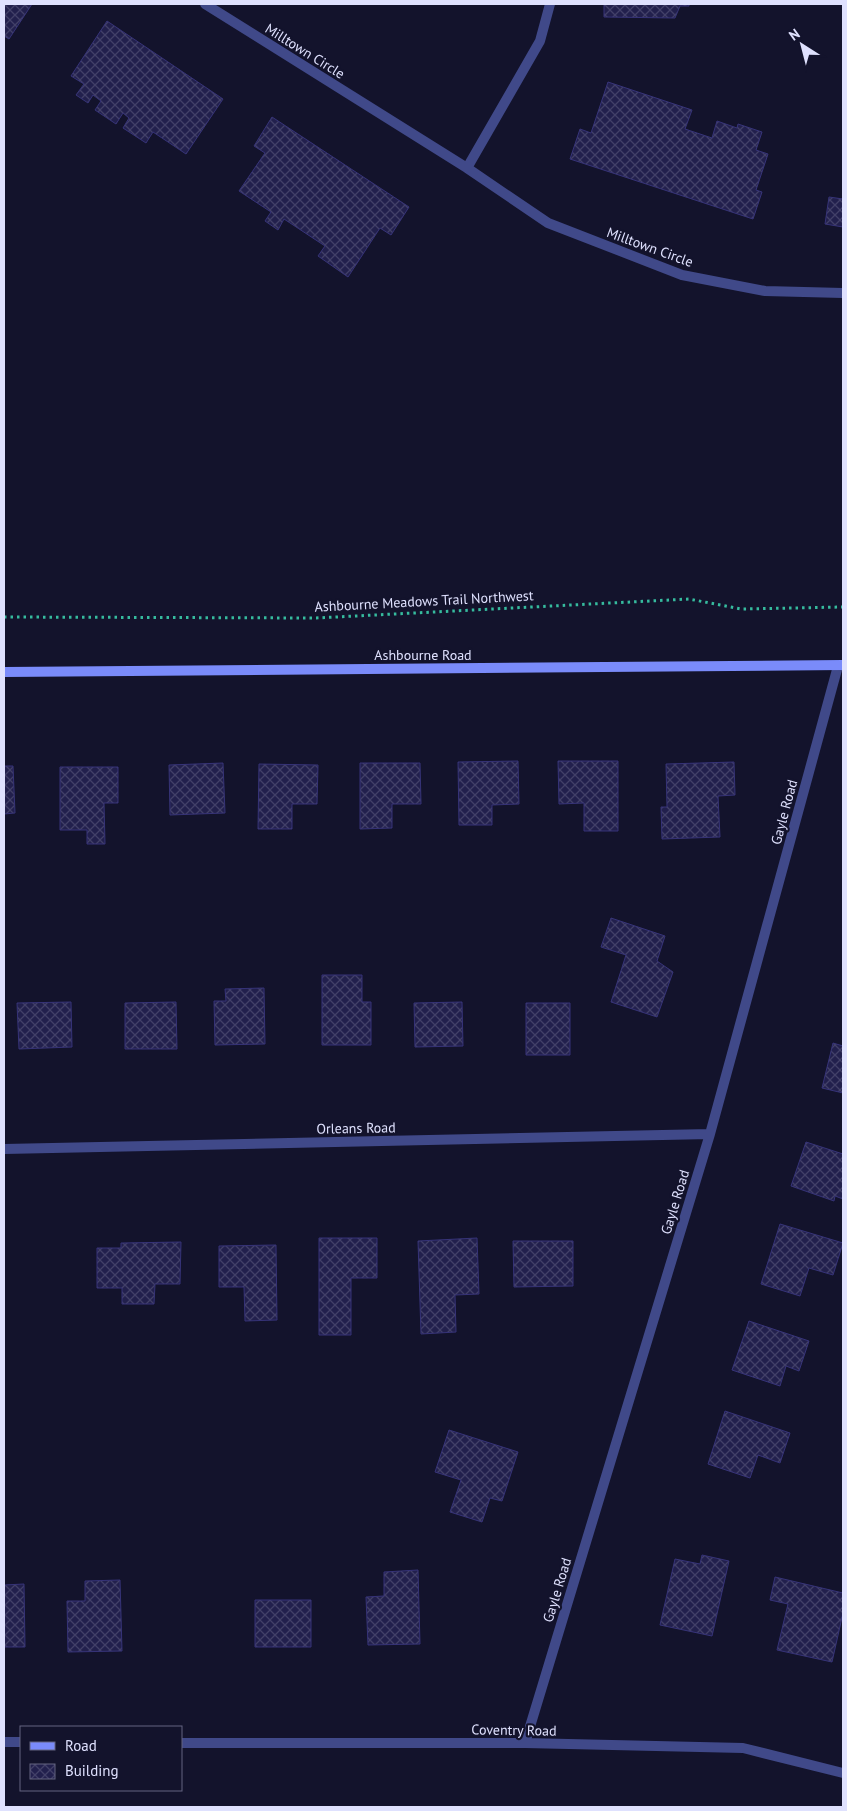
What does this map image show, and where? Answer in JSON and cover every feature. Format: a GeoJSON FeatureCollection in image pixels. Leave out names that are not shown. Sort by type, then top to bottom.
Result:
{"type":"FeatureCollection","features":[{"type":"Feature","properties":{"kind":"street","name":"Milltown Circle"},"geometry":{"type":"LineString","coordinates":[[205,4],[467,168],[548,223],[682,275],[765,291],[843,293]]}},
{"type":"Feature","properties":{"kind":"street"},"geometry":{"type":"LineString","coordinates":[[467,168],[540,40],[550,4]]}},
{"type":"Feature","properties":{"kind":"street","name":"Ashbourne Road"},"geometry":{"type":"LineString","coordinates":[[4,672],[841,665]]}},
{"type":"Feature","properties":{"kind":"street","name":"Gayle Road"},"geometry":{"type":"LineString","coordinates":[[525,1743],[710,1134],[841,665]]}},
{"type":"Feature","properties":{"kind":"street","name":"Orleans Road"},"geometry":{"type":"LineString","coordinates":[[4,1149],[710,1134]]}},
{"type":"Feature","properties":{"kind":"street"},"geometry":{"type":"LineString","coordinates":[[4,1742],[20,1742]]}},
{"type":"Feature","properties":{"kind":"street","name":"Coventry Road"},"geometry":{"type":"LineString","coordinates":[[182,1743],[525,1743],[742,1748],[843,1773]]}},
{"type":"Feature","properties":{"kind":"path","name":"Ashbourne Meadows Trail Northwest"},"geometry":{"type":"LineString","coordinates":[[4,617],[316,618],[689,599],[741,609],[843,608]]}},
{"type":"Feature","properties":{"kind":"building"},"geometry":{"type":"Polygon","coordinates":[[[4,4],[32,4],[9,39],[4,36],[4,4]]]}},
{"type":"Feature","properties":{"kind":"building"},"geometry":{"type":"Polygon","coordinates":[[[604,4],[689,4],[689,6],[680,6],[675,18],[604,17],[604,4]]]}},
{"type":"Feature","properties":{"kind":"building"},"geometry":{"type":"Polygon","coordinates":[[[107,21],[223,99],[186,154],[153,132],[146,143],[123,128],[129,118],[123,113],[116,124],[95,110],[101,101],[93,95],[88,103],[76,95],[84,84],[71,76],[107,21]]]}},
{"type":"Feature","properties":{"kind":"building"},"geometry":{"type":"Polygon","coordinates":[[[608,82],[692,110],[685,129],[712,138],[717,121],[737,128],[738,124],[762,132],[756,150],[768,154],[756,190],[762,192],[753,219],[570,159],[580,129],[591,133],[608,82]]]}},
{"type":"Feature","properties":{"kind":"building"},"geometry":{"type":"Polygon","coordinates":[[[272,117],[409,207],[391,235],[380,228],[348,277],[318,256],[325,246],[284,219],[278,230],[265,221],[271,212],[239,191],[265,153],[254,146],[272,117]]]}},
{"type":"Feature","properties":{"kind":"building"},"geometry":{"type":"Polygon","coordinates":[[[829,197],[843,199],[843,227],[825,224],[829,197]]]}},
{"type":"Feature","properties":{"kind":"building"},"geometry":{"type":"Polygon","coordinates":[[[518,761],[519,804],[492,805],[492,825],[459,825],[458,762],[518,761]]]}},
{"type":"Feature","properties":{"kind":"building"},"geometry":{"type":"Polygon","coordinates":[[[558,761],[618,761],[618,831],[584,831],[584,803],[559,804],[558,761]]]}},
{"type":"Feature","properties":{"kind":"building"},"geometry":{"type":"Polygon","coordinates":[[[734,762],[735,795],[718,796],[720,837],[662,839],[661,807],[667,807],[666,764],[734,762]]]}},
{"type":"Feature","properties":{"kind":"building"},"geometry":{"type":"Polygon","coordinates":[[[223,763],[225,813],[170,815],[169,765],[223,763]]]}},
{"type":"Feature","properties":{"kind":"building"},"geometry":{"type":"Polygon","coordinates":[[[360,763],[420,763],[421,804],[392,804],[392,828],[360,829],[360,763]]]}},
{"type":"Feature","properties":{"kind":"building"},"geometry":{"type":"Polygon","coordinates":[[[259,764],[318,765],[317,804],[292,804],[292,829],[258,829],[259,764]]]}},
{"type":"Feature","properties":{"kind":"building"},"geometry":{"type":"Polygon","coordinates":[[[4,766],[13,766],[15,813],[4,814],[4,766]]]}},
{"type":"Feature","properties":{"kind":"building"},"geometry":{"type":"Polygon","coordinates":[[[60,767],[118,767],[118,803],[104,803],[105,844],[87,844],[87,830],[60,830],[60,767]]]}},
{"type":"Feature","properties":{"kind":"building"},"geometry":{"type":"Polygon","coordinates":[[[611,918],[665,936],[657,961],[673,972],[657,1017],[611,1002],[626,955],[601,947],[611,918]]]}},
{"type":"Feature","properties":{"kind":"building"},"geometry":{"type":"Polygon","coordinates":[[[322,975],[362,975],[362,1002],[371,1002],[371,1045],[322,1045],[322,975]]]}},
{"type":"Feature","properties":{"kind":"building"},"geometry":{"type":"Polygon","coordinates":[[[264,988],[265,1044],[215,1045],[214,1001],[226,1001],[225,989],[264,988]]]}},
{"type":"Feature","properties":{"kind":"building"},"geometry":{"type":"Polygon","coordinates":[[[71,1002],[72,1047],[19,1049],[17,1003],[71,1002]]]}},
{"type":"Feature","properties":{"kind":"building"},"geometry":{"type":"Polygon","coordinates":[[[176,1002],[177,1049],[125,1049],[125,1003],[176,1002]]]}},
{"type":"Feature","properties":{"kind":"building"},"geometry":{"type":"Polygon","coordinates":[[[462,1002],[463,1046],[415,1047],[414,1003],[462,1002]]]}},
{"type":"Feature","properties":{"kind":"building"},"geometry":{"type":"Polygon","coordinates":[[[526,1003],[570,1003],[570,1055],[526,1055],[526,1003]]]}},
{"type":"Feature","properties":{"kind":"building"},"geometry":{"type":"Polygon","coordinates":[[[833,1043],[843,1046],[843,1093],[822,1088],[833,1043]]]}},
{"type":"Feature","properties":{"kind":"building"},"geometry":{"type":"Polygon","coordinates":[[[806,1142],[843,1154],[843,1199],[835,1196],[834,1201],[791,1186],[806,1142]]]}},
{"type":"Feature","properties":{"kind":"building"},"geometry":{"type":"Polygon","coordinates":[[[780,1224],[843,1243],[833,1275],[809,1268],[800,1296],[761,1284],[780,1224]]]}},
{"type":"Feature","properties":{"kind":"building"},"geometry":{"type":"Polygon","coordinates":[[[319,1238],[377,1238],[377,1278],[351,1278],[351,1335],[319,1335],[319,1238]]]}},
{"type":"Feature","properties":{"kind":"building"},"geometry":{"type":"Polygon","coordinates":[[[477,1238],[479,1294],[455,1295],[456,1332],[421,1334],[418,1241],[477,1238]]]}},
{"type":"Feature","properties":{"kind":"building"},"geometry":{"type":"Polygon","coordinates":[[[513,1241],[573,1241],[573,1286],[514,1287],[513,1241]]]}},
{"type":"Feature","properties":{"kind":"building"},"geometry":{"type":"Polygon","coordinates":[[[181,1242],[180,1284],[155,1284],[154,1304],[122,1304],[122,1288],[97,1288],[97,1248],[121,1248],[121,1243],[181,1242]]]}},
{"type":"Feature","properties":{"kind":"building"},"geometry":{"type":"Polygon","coordinates":[[[276,1245],[277,1320],[245,1321],[244,1287],[219,1287],[219,1246],[276,1245]]]}},
{"type":"Feature","properties":{"kind":"building"},"geometry":{"type":"Polygon","coordinates":[[[749,1321],[809,1341],[799,1371],[786,1366],[780,1386],[732,1370],[749,1321]]]}},
{"type":"Feature","properties":{"kind":"building"},"geometry":{"type":"Polygon","coordinates":[[[725,1411],[790,1433],[780,1463],[758,1455],[750,1478],[708,1464],[725,1411]]]}},
{"type":"Feature","properties":{"kind":"building"},"geometry":{"type":"Polygon","coordinates":[[[449,1430],[518,1452],[502,1501],[490,1498],[482,1522],[450,1512],[461,1480],[435,1472],[449,1430]]]}},
{"type":"Feature","properties":{"kind":"building"},"geometry":{"type":"Polygon","coordinates":[[[702,1555],[729,1561],[712,1636],[660,1625],[675,1559],[700,1564],[702,1555]]]}},
{"type":"Feature","properties":{"kind":"building"},"geometry":{"type":"Polygon","coordinates":[[[418,1570],[420,1644],[368,1645],[366,1597],[384,1596],[384,1572],[418,1570]]]}},
{"type":"Feature","properties":{"kind":"building"},"geometry":{"type":"Polygon","coordinates":[[[775,1577],[843,1593],[843,1613],[832,1662],[777,1650],[788,1604],[770,1600],[775,1577]]]}},
{"type":"Feature","properties":{"kind":"building"},"geometry":{"type":"Polygon","coordinates":[[[120,1580],[122,1651],[68,1652],[67,1601],[85,1601],[85,1581],[120,1580]]]}},
{"type":"Feature","properties":{"kind":"building"},"geometry":{"type":"Polygon","coordinates":[[[24,1584],[25,1647],[4,1647],[4,1585],[24,1584]]]}},
{"type":"Feature","properties":{"kind":"building"},"geometry":{"type":"Polygon","coordinates":[[[255,1600],[311,1600],[311,1647],[255,1647],[255,1600]]]}}]}
